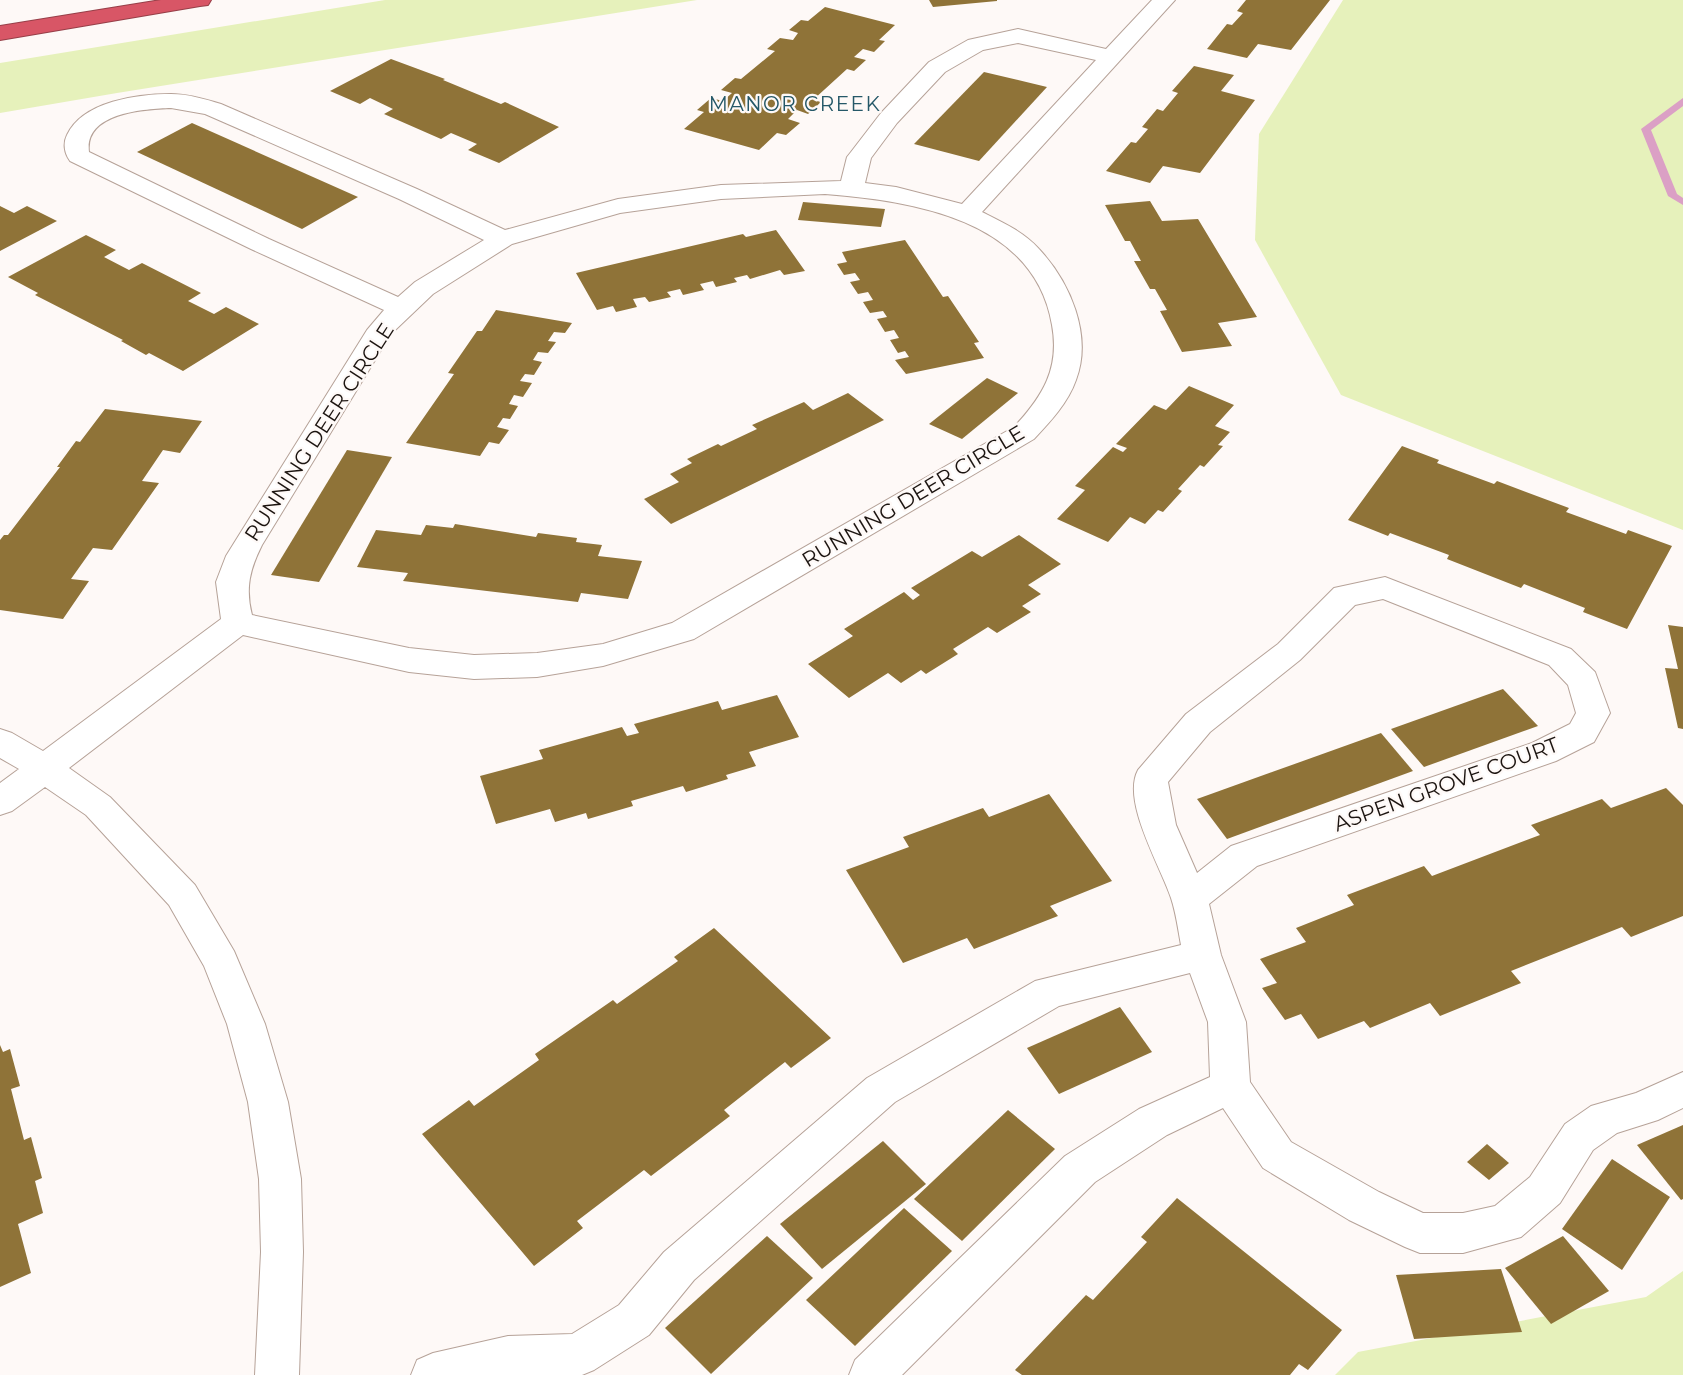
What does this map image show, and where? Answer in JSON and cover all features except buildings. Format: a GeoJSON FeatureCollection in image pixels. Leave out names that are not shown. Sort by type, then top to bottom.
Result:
{"type":"FeatureCollection","features":[{"type":"Feature","properties":{"kind":"highway"},"geometry":{"type":"LineString","coordinates":[[0,33],[200,0]]}},
{"type":"Feature","properties":{"kind":"street"},"geometry":{"type":"LineString","coordinates":[[966,214],[1164,0]]}},
{"type":"Feature","properties":{"kind":"street"},"geometry":{"type":"LineString","coordinates":[[852,188],[859,157],[889,118],[938,68],[976,45],[1018,36],[1111,57]]}},
{"type":"Feature","properties":{"kind":"street"},"geometry":{"type":"LineString","coordinates":[[401,308],[260,244],[78,156],[74,145],[78,131],[93,119],[123,106],[150,102],[192,103],[213,109],[344,166],[502,239]]}},
{"type":"Feature","properties":{"kind":"street","name":"RUNNING DEER CIRCLE"},"geometry":{"type":"LineString","coordinates":[[825,187],[852,188],[905,195],[945,205],[981,220],[1015,241],[1039,263],[1055,286],[1070,338],[1065,376],[1048,408],[1024,433],[683,631],[603,655],[537,665],[474,666],[409,660],[238,623],[230,595],[235,568],[380,330],[424,288],[502,239],[618,206],[721,192],[825,187]]}},
{"type":"Feature","properties":{"kind":"street","name":"ASPEN GROVE COURT"},"geometry":{"type":"LineString","coordinates":[[1190,899],[1244,856],[1544,752],[1582,733],[1593,713],[1583,680],[1560,657],[1385,588],[1345,597],[1289,652],[1198,723],[1150,779],[1158,825],[1190,899],[1202,955],[1227,1022],[1230,1086]]}},
{"type":"Feature","properties":{"kind":"street"},"geometry":{"type":"LineString","coordinates":[[0,802],[238,623]]}},
{"type":"Feature","properties":{"kind":"street"},"geometry":{"type":"LineString","coordinates":[[0,742],[44,768],[98,806],[182,895],[221,962],[246,1024],[268,1102],[280,1179],[282,1252],[278,1375]]}},
{"type":"Feature","properties":{"kind":"street"},"geometry":{"type":"LineString","coordinates":[[433,1375],[508,1358],[584,1365],[634,1320],[679,1266],[882,1090],[1049,992],[1202,955]]}},
{"type":"Feature","properties":{"kind":"street"},"geometry":{"type":"LineString","coordinates":[[871,1375],[1080,1169],[1152,1122],[1230,1086],[1277,1155],[1364,1206],[1420,1233],[1463,1233],[1506,1223],[1545,1190],[1579,1137],[1605,1119],[1644,1108],[1683,1089]]}},
{"type":"Feature","properties":{"kind":"green space"},"geometry":{"type":"Polygon","coordinates":[[[385,0],[697,0],[0,113],[0,63],[385,0]]]}},
{"type":"Feature","properties":{"kind":"green space"},"geometry":{"type":"Polygon","coordinates":[[[1343,0],[1683,0],[1683,530],[1341,395],[1255,240],[1259,134],[1343,0]]]}},
{"type":"Feature","properties":{"kind":"green space"},"geometry":{"type":"Polygon","coordinates":[[[1683,1271],[1683,1375],[1335,1375],[1358,1352],[1646,1297],[1683,1271]]]}},
{"type":"Feature","properties":{"kind":"waterway"},"geometry":{"type":"LineString","coordinates":[[1683,101],[1646,129],[1673,196],[1683,202]]}},
{"type":"Feature","properties":{"kind":"district","name":"MANOR CREEK"},"geometry":{"type":"Point","coordinates":[795,104]}}]}
